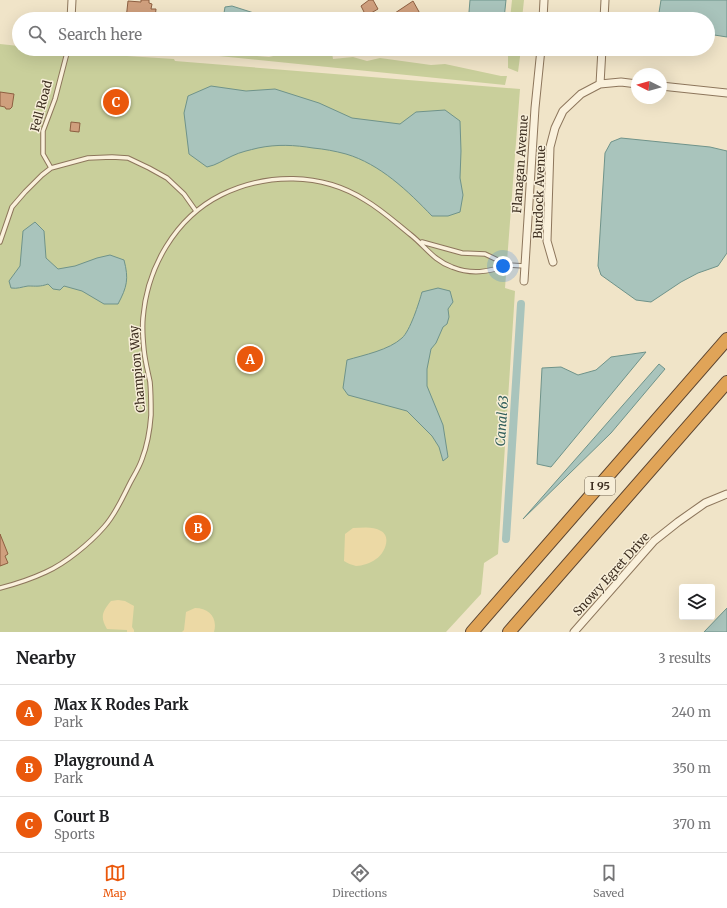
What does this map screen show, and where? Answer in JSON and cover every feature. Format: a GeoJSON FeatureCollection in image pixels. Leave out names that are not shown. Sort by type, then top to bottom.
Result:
{"type":"FeatureCollection","features":[{"type":"Feature","properties":{"kind":"highway","name":"I 95"},"geometry":{"type":"LineString","coordinates":[[472,632],[727,339]]}},
{"type":"Feature","properties":{"kind":"highway","name":"I 95"},"geometry":{"type":"LineString","coordinates":[[509,632],[727,382]]}},
{"type":"Feature","properties":{"kind":"street"},"geometry":{"type":"LineString","coordinates":[[71,12],[72,0]]}},
{"type":"Feature","properties":{"kind":"street"},"geometry":{"type":"LineString","coordinates":[[543,12],[544,0]]}},
{"type":"Feature","properties":{"kind":"street"},"geometry":{"type":"LineString","coordinates":[[604,12],[605,0]]}},
{"type":"Feature","properties":{"kind":"street","name":"Flanagan Avenue"},"geometry":{"type":"LineString","coordinates":[[524,281],[537,78],[541,56]]}},
{"type":"Feature","properties":{"kind":"street"},"geometry":{"type":"LineString","coordinates":[[600,84],[602,56]]}},
{"type":"Feature","properties":{"kind":"street","name":"Burdock Avenue"},"geometry":{"type":"LineString","coordinates":[[553,262],[547,241],[550,146],[555,128],[563,111],[581,94],[600,84],[621,82],[631,83]]}},
{"type":"Feature","properties":{"kind":"street"},"geometry":{"type":"LineString","coordinates":[[667,87],[727,93]]}},
{"type":"Feature","properties":{"kind":"street","name":"Snowy Egret Drive"},"geometry":{"type":"LineString","coordinates":[[574,632],[654,541],[705,503],[727,494]]}},
{"type":"Feature","properties":{"kind":"lane","name":"Fell Road"},"geometry":{"type":"LineString","coordinates":[[51,168],[43,154],[43,131],[48,114],[55,99],[66,56]]}},
{"type":"Feature","properties":{"kind":"lane"},"geometry":{"type":"LineString","coordinates":[[0,242],[12,207],[25,192],[51,168],[96,157],[128,158],[167,178],[184,194],[196,211]]}},
{"type":"Feature","properties":{"kind":"lane","name":"Champion Way"},"geometry":{"type":"LineString","coordinates":[[0,588],[25,581],[48,571],[82,549],[105,526],[116,509],[142,460],[151,417],[151,395],[144,352],[142,319],[147,288],[160,256],[181,226],[196,211],[220,195],[253,183],[268,180],[292,178],[316,181],[338,187],[364,199],[420,242],[429,253],[441,262],[462,271],[470,272],[492,271],[508,265]]}},
{"type":"Feature","properties":{"kind":"lane","name":"Champion Way"},"geometry":{"type":"LineString","coordinates":[[420,242],[462,253],[485,254],[508,265],[524,266]]}},
{"type":"Feature","properties":{"kind":"green space"},"geometry":{"type":"Polygon","coordinates":[[[512,0],[524,0],[523,12],[511,12],[512,0]]]}},
{"type":"Feature","properties":{"kind":"green space"},"geometry":{"type":"Polygon","coordinates":[[[0,44],[12,45],[12,56],[127,56],[174,59],[175,61],[520,89],[505,288],[515,291],[498,554],[484,563],[481,594],[446,632],[0,632],[0,44]]]}},
{"type":"Feature","properties":{"kind":"green space"},"geometry":{"type":"Polygon","coordinates":[[[219,56],[332,56],[333,59],[353,57],[367,61],[380,58],[431,65],[445,64],[507,76],[505,85],[219,56]]]}},
{"type":"Feature","properties":{"kind":"green space"},"geometry":{"type":"Polygon","coordinates":[[[508,56],[520,56],[518,72],[508,68],[508,56]]]}},
{"type":"Feature","properties":{"kind":"sand"},"geometry":{"type":"Polygon","coordinates":[[[353,528],[375,528],[384,534],[386,537],[386,545],[379,557],[369,563],[358,566],[344,561],[345,534],[353,528]]]}},
{"type":"Feature","properties":{"kind":"sand"},"geometry":{"type":"Polygon","coordinates":[[[111,601],[125,601],[134,606],[132,627],[134,632],[127,632],[127,630],[107,629],[103,621],[104,612],[111,601]]]}},
{"type":"Feature","properties":{"kind":"sand"},"geometry":{"type":"Polygon","coordinates":[[[195,608],[200,608],[211,615],[215,622],[214,632],[182,632],[184,630],[186,612],[195,608]]]}},
{"type":"Feature","properties":{"kind":"water"},"geometry":{"type":"Polygon","coordinates":[[[470,0],[506,0],[505,12],[469,12],[470,0]]]}},
{"type":"Feature","properties":{"kind":"water"},"geometry":{"type":"Polygon","coordinates":[[[661,0],[727,0],[727,37],[715,35],[715,12],[659,12],[661,0]]]}},
{"type":"Feature","properties":{"kind":"water"},"geometry":{"type":"Polygon","coordinates":[[[232,6],[251,12],[224,12],[225,7],[232,6]]]}},
{"type":"Feature","properties":{"kind":"water"},"geometry":{"type":"Polygon","coordinates":[[[211,86],[246,91],[275,89],[319,103],[352,118],[400,124],[416,112],[445,110],[460,121],[460,178],[463,195],[460,212],[448,216],[432,216],[393,179],[382,171],[370,164],[346,154],[330,150],[279,145],[238,153],[217,164],[207,167],[189,154],[184,113],[188,96],[211,86]]]}},
{"type":"Feature","properties":{"kind":"water"},"geometry":{"type":"Polygon","coordinates":[[[621,138],[710,147],[727,151],[727,253],[718,266],[698,273],[681,282],[651,302],[636,300],[601,275],[598,266],[605,153],[611,142],[621,138]]]}},
{"type":"Feature","properties":{"kind":"water"},"geometry":{"type":"Polygon","coordinates":[[[35,222],[44,231],[46,258],[58,269],[75,266],[110,255],[124,260],[127,278],[118,304],[104,304],[82,291],[64,286],[60,290],[53,289],[48,284],[11,288],[9,281],[20,266],[23,231],[35,222]]]}},
{"type":"Feature","properties":{"kind":"water"},"geometry":{"type":"Polygon","coordinates":[[[438,288],[450,291],[453,302],[448,309],[449,317],[447,324],[443,327],[436,343],[431,349],[427,369],[427,386],[443,425],[448,457],[443,461],[439,447],[432,436],[407,411],[348,395],[343,388],[347,360],[383,349],[397,342],[405,334],[411,323],[422,292],[438,288]]]}},
{"type":"Feature","properties":{"kind":"water"},"geometry":{"type":"Polygon","coordinates":[[[646,352],[551,467],[537,464],[542,368],[561,367],[578,375],[596,370],[611,357],[646,352]]]}},
{"type":"Feature","properties":{"kind":"water"},"geometry":{"type":"Polygon","coordinates":[[[659,364],[665,369],[611,433],[523,519],[659,364]]]}},
{"type":"Feature","properties":{"kind":"water"},"geometry":{"type":"Polygon","coordinates":[[[727,608],[727,632],[704,632],[727,608]]]}},
{"type":"Feature","properties":{"kind":"building"},"geometry":{"type":"Polygon","coordinates":[[[141,0],[149,0],[149,3],[152,4],[151,9],[156,9],[156,12],[127,12],[128,1],[141,2],[141,0]]]}},
{"type":"Feature","properties":{"kind":"building"},"geometry":{"type":"Polygon","coordinates":[[[369,0],[373,0],[378,9],[373,12],[364,12],[361,6],[369,0]]]}},
{"type":"Feature","properties":{"kind":"building"},"geometry":{"type":"Polygon","coordinates":[[[413,1],[419,12],[396,12],[413,1]]]}},
{"type":"Feature","properties":{"kind":"building"},"geometry":{"type":"Polygon","coordinates":[[[0,92],[14,94],[12,107],[10,109],[0,106],[0,92]]]}},
{"type":"Feature","properties":{"kind":"building"},"geometry":{"type":"Polygon","coordinates":[[[71,122],[80,123],[79,132],[70,131],[71,122]]]}},
{"type":"Feature","properties":{"kind":"building"},"geometry":{"type":"Polygon","coordinates":[[[0,534],[8,554],[5,556],[8,563],[0,566],[0,534]]]}},
{"type":"Feature","properties":{"kind":"waterway","name":"Canal 63"},"geometry":{"type":"LineString","coordinates":[[506,539],[521,304]]}},
{"type":"Feature","properties":{"kind":"place","name":"Court B"},"geometry":{"type":"Point","coordinates":[116,102]}},
{"type":"Feature","properties":{"kind":"place","name":"Max K Rodes Park"},"geometry":{"type":"Point","coordinates":[250,359]}},
{"type":"Feature","properties":{"kind":"place","name":"Playground A"},"geometry":{"type":"Point","coordinates":[198,528]}}]}
